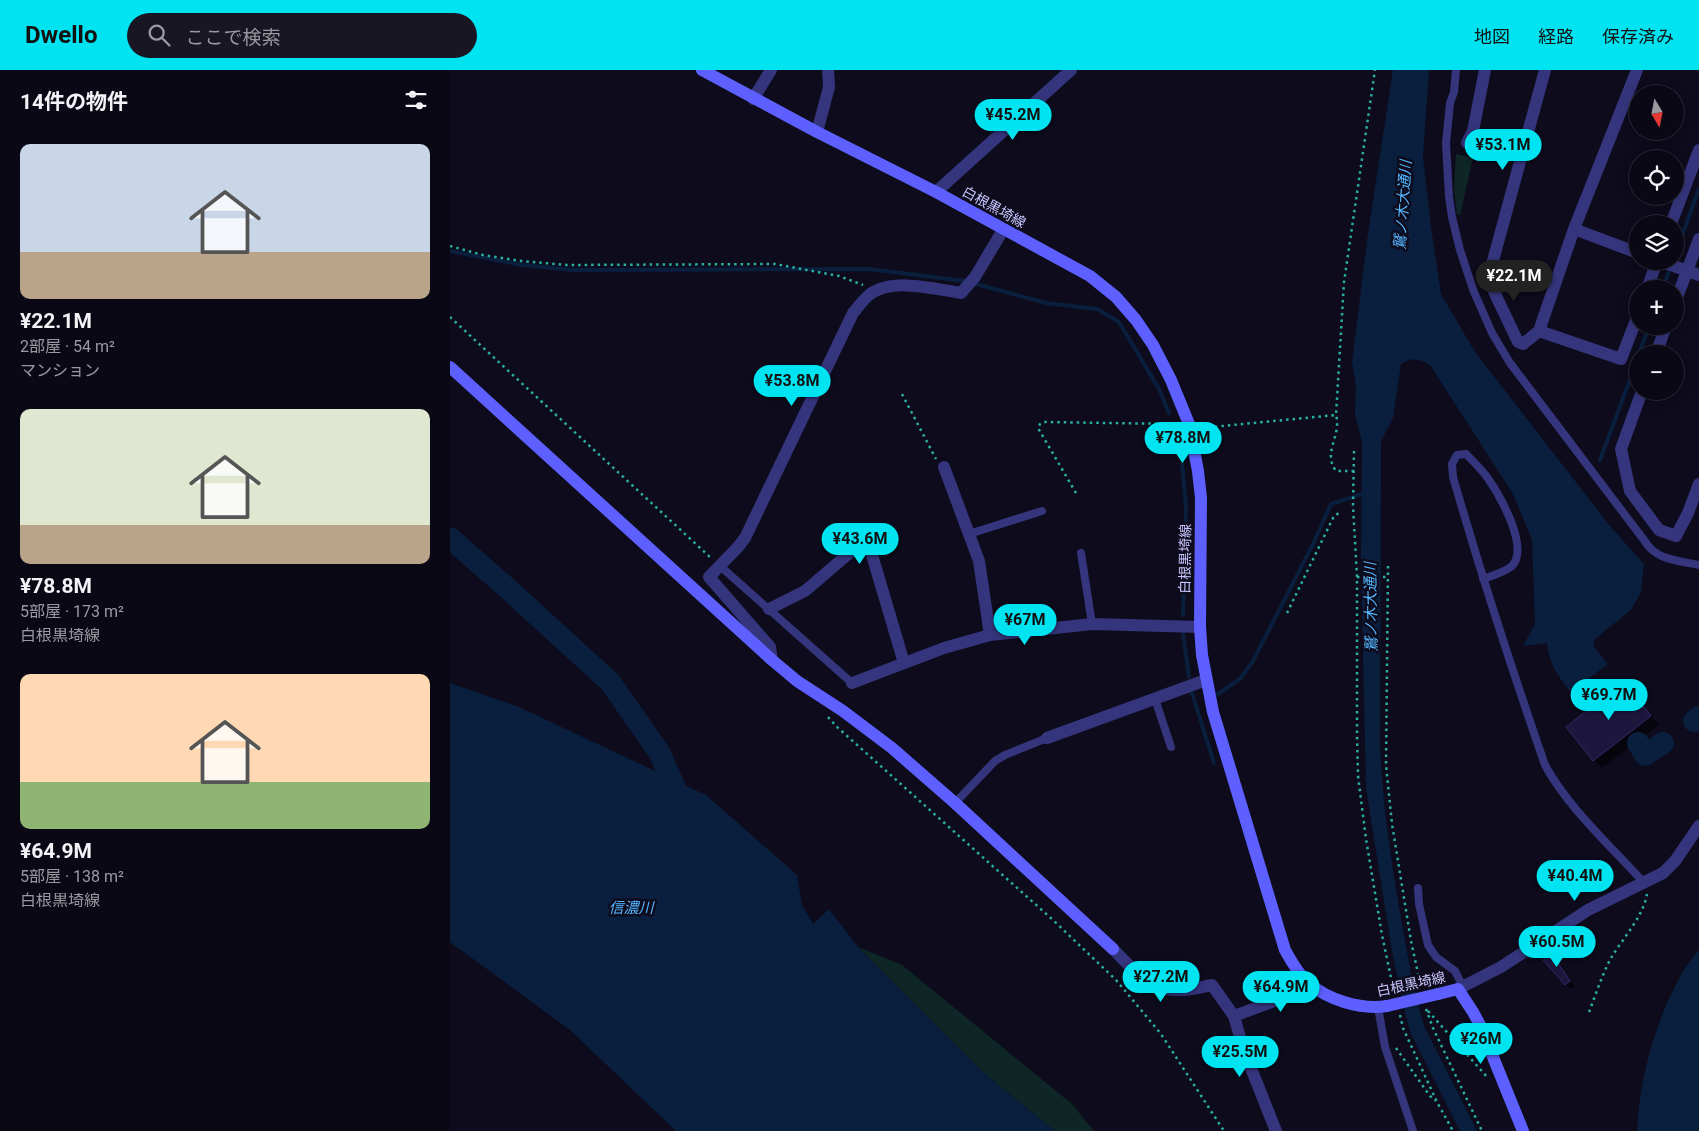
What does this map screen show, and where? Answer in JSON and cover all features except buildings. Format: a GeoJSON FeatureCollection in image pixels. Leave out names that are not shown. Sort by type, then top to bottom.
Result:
{"type":"FeatureCollection","features":[{"type":"Feature","properties":{"kind":"main road","name":"白根黒埼線"},"geometry":{"type":"LineString","coordinates":[[702,70],[753,99],[936,192],[1090,276],[1116,297],[1136,320],[1153,345],[1171,380],[1190,427],[1201,498],[1200,627],[1206,680],[1285,950],[1290,960],[1307,981],[1334,998],[1365,1008],[1390,1005],[1461,988],[1480,1025],[1523,1131]]}},
{"type":"Feature","properties":{"kind":"main road"},"geometry":{"type":"LineString","coordinates":[[450,368],[772,660],[796,681],[843,711],[892,748],[955,803],[1113,949]]}},
{"type":"Feature","properties":{"kind":"street"},"geometry":{"type":"LineString","coordinates":[[753,99],[771,70]]}},
{"type":"Feature","properties":{"kind":"street"},"geometry":{"type":"LineString","coordinates":[[817,132],[829,87],[828,70]]}},
{"type":"Feature","properties":{"kind":"street"},"geometry":{"type":"LineString","coordinates":[[936,192],[1071,70]]}},
{"type":"Feature","properties":{"kind":"street"},"geometry":{"type":"LineString","coordinates":[[1467,143],[1473,131],[1485,70]]}},
{"type":"Feature","properties":{"kind":"street"},"geometry":{"type":"LineString","coordinates":[[1545,70],[1488,279],[1518,342],[1523,344],[1539,331],[1574,229],[1633,71]]}},
{"type":"Feature","properties":{"kind":"street"},"geometry":{"type":"LineString","coordinates":[[1674,215],[1699,150]]}},
{"type":"Feature","properties":{"kind":"street"},"geometry":{"type":"LineString","coordinates":[[1574,229],[1629,250]]}},
{"type":"Feature","properties":{"kind":"street"},"geometry":{"type":"LineString","coordinates":[[772,660],[770,647],[709,577],[745,538],[853,313],[870,294],[882,289],[905,285],[961,293],[975,277],[1003,230]]}},
{"type":"Feature","properties":{"kind":"street"},"geometry":{"type":"LineString","coordinates":[[1684,280],[1699,239]]}},
{"type":"Feature","properties":{"kind":"street"},"geometry":{"type":"LineString","coordinates":[[1684,270],[1699,276]]}},
{"type":"Feature","properties":{"kind":"street"},"geometry":{"type":"LineString","coordinates":[[1539,331],[1621,359],[1630,335]]}},
{"type":"Feature","properties":{"kind":"street"},"geometry":{"type":"LineString","coordinates":[[1639,400],[1621,448],[1630,491],[1659,530],[1676,536],[1694,515],[1699,484]]}},
{"type":"Feature","properties":{"kind":"street"},"geometry":{"type":"LineString","coordinates":[[944,467],[978,561],[990,635]]}},
{"type":"Feature","properties":{"kind":"street"},"geometry":{"type":"LineString","coordinates":[[769,609],[804,592],[867,538],[904,663]]}},
{"type":"Feature","properties":{"kind":"street"},"geometry":{"type":"LineString","coordinates":[[852,683],[944,648],[990,635],[1092,624],[1200,627]]}},
{"type":"Feature","properties":{"kind":"street"},"geometry":{"type":"LineString","coordinates":[[1047,738],[1206,680]]}},
{"type":"Feature","properties":{"kind":"street"},"geometry":{"type":"LineString","coordinates":[[1461,988],[1501,967],[1588,910],[1663,873],[1675,860],[1699,826]]}},
{"type":"Feature","properties":{"kind":"street"},"geometry":{"type":"LineString","coordinates":[[1113,949],[1147,982],[1161,989],[1180,990],[1212,985],[1234,1016],[1243,1048],[1276,1131]]}},
{"type":"Feature","properties":{"kind":"street"},"geometry":{"type":"LineString","coordinates":[[1234,1016],[1293,994],[1301,990],[1307,981]]}},
{"type":"Feature","properties":{"kind":"lane"},"geometry":{"type":"LineString","coordinates":[[1456,70],[1454,92],[1450,103],[1446,144],[1449,196],[1455,230],[1466,271],[1479,306],[1492,333],[1510,363],[1650,548],[1667,558],[1699,565]]}},
{"type":"Feature","properties":{"kind":"lane"},"geometry":{"type":"LineString","coordinates":[[1483,579],[1511,567],[1516,559],[1518,544],[1510,518],[1487,477],[1466,454],[1457,455],[1452,464],[1453,477],[1483,579],[1545,765],[1573,805],[1644,883]]}},
{"type":"Feature","properties":{"kind":"lane"},"geometry":{"type":"LineString","coordinates":[[969,534],[1042,510]]}},
{"type":"Feature","properties":{"kind":"lane"},"geometry":{"type":"LineString","coordinates":[[1081,552],[1092,624]]}},
{"type":"Feature","properties":{"kind":"lane"},"geometry":{"type":"LineString","coordinates":[[720,566],[852,683]]}},
{"type":"Feature","properties":{"kind":"lane"},"geometry":{"type":"LineString","coordinates":[[1155,699],[1171,747]]}},
{"type":"Feature","properties":{"kind":"lane"},"geometry":{"type":"LineString","coordinates":[[955,803],[995,761],[1047,738]]}},
{"type":"Feature","properties":{"kind":"lane"},"geometry":{"type":"LineString","coordinates":[[1418,888],[1419,904],[1428,945],[1436,957],[1455,971],[1461,988]]}},
{"type":"Feature","properties":{"kind":"lane"},"geometry":{"type":"LineString","coordinates":[[1390,1005],[1381,1026],[1385,1047],[1413,1131]]}},
{"type":"Feature","properties":{"kind":"path"},"geometry":{"type":"LineString","coordinates":[[1354,471],[1336,471],[1331,463],[1331,450],[1338,429],[1336,415],[1344,282],[1376,70]]}},
{"type":"Feature","properties":{"kind":"path"},"geometry":{"type":"LineString","coordinates":[[450,246],[483,255],[520,261],[567,265],[775,264],[848,278],[862,283],[870,294]]}},
{"type":"Feature","properties":{"kind":"path"},"geometry":{"type":"LineString","coordinates":[[450,317],[720,566]]}},
{"type":"Feature","properties":{"kind":"path"},"geometry":{"type":"LineString","coordinates":[[902,394],[935,458],[944,467]]}},
{"type":"Feature","properties":{"kind":"path"},"geometry":{"type":"LineString","coordinates":[[1076,493],[1052,450],[1040,434],[1038,428],[1044,422],[1190,427],[1336,415]]}},
{"type":"Feature","properties":{"kind":"path"},"geometry":{"type":"LineString","coordinates":[[1354,451],[1353,506],[1358,578],[1358,776],[1366,839],[1381,926],[1390,1005],[1453,1131]]}},
{"type":"Feature","properties":{"kind":"path"},"geometry":{"type":"LineString","coordinates":[[1286,613],[1334,516],[1339,513]]}},
{"type":"Feature","properties":{"kind":"path"},"geometry":{"type":"LineString","coordinates":[[1388,566],[1386,765],[1393,834],[1411,941],[1422,989]]}},
{"type":"Feature","properties":{"kind":"path"},"geometry":{"type":"LineString","coordinates":[[1358,578],[1388,578]]}},
{"type":"Feature","properties":{"kind":"path"},"geometry":{"type":"LineString","coordinates":[[825,714],[837,727],[1053,920],[1116,980],[1161,1034],[1224,1131]]}},
{"type":"Feature","properties":{"kind":"path"},"geometry":{"type":"LineString","coordinates":[[1589,1012],[1604,973],[1646,900],[1647,891],[1644,883]]}},
{"type":"Feature","properties":{"kind":"path"},"geometry":{"type":"LineString","coordinates":[[1482,1131],[1433,1028],[1426,1008],[1488,1078],[1502,1078]]}},
{"type":"Feature","properties":{"kind":"path"},"geometry":{"type":"LineString","coordinates":[[1381,1026],[1430,1096],[1437,1102]]}},
{"type":"Feature","properties":{"kind":"green space"},"geometry":{"type":"Polygon","coordinates":[[[1456,154],[1473,158],[1460,215],[1457,214],[1454,189],[1456,154]]]}},
{"type":"Feature","properties":{"kind":"green space"},"geometry":{"type":"Polygon","coordinates":[[[858,947],[902,965],[1072,1104],[1094,1131],[1055,1131],[985,1074],[858,947]]]}},
{"type":"Feature","properties":{"kind":"water","name":"鷲ノ木大通川"},"geometry":{"type":"Polygon","coordinates":[[[1393,70],[1429,70],[1423,157],[1441,294],[1475,352],[1610,526],[1644,564],[1641,592],[1631,610],[1595,639],[1593,646],[1608,664],[1571,692],[1555,670],[1547,643],[1523,646],[1535,624],[1532,540],[1513,494],[1430,365],[1415,359],[1401,364],[1393,418],[1381,441],[1380,741],[1385,806],[1400,912],[1417,1000],[1425,1028],[1477,1131],[1460,1131],[1411,1034],[1392,951],[1366,788],[1361,566],[1362,442],[1355,415],[1356,386],[1352,362],[1368,233],[1393,70]]]}},
{"type":"Feature","properties":{"kind":"water","name":"信濃川"},"geometry":{"type":"Polygon","coordinates":[[[450,683],[519,707],[706,795],[797,875],[802,905],[813,924],[829,909],[858,947],[985,1074],[1055,1131],[676,1131],[570,1030],[450,942],[450,683]]]}},
{"type":"Feature","properties":{"kind":"water"},"geometry":{"type":"Polygon","coordinates":[[[1699,949],[1699,1131],[1637,1131],[1641,1091],[1656,1032],[1680,977],[1699,949]]]}},
{"type":"Feature","properties":{"kind":"waterway"},"geometry":{"type":"LineString","coordinates":[[1684,230],[1699,189]]}},
{"type":"Feature","properties":{"kind":"waterway"},"geometry":{"type":"LineString","coordinates":[[450,251],[522,265],[573,270],[869,269],[965,281],[1046,303],[1097,309],[1119,322],[1159,389],[1169,413]]}},
{"type":"Feature","properties":{"kind":"waterway"},"geometry":{"type":"LineString","coordinates":[[1666,280],[1669,270]]}},
{"type":"Feature","properties":{"kind":"waterway"},"geometry":{"type":"LineString","coordinates":[[1642,345],[1646,335]]}},
{"type":"Feature","properties":{"kind":"waterway"},"geometry":{"type":"LineString","coordinates":[[1600,460],[1629,382]]}},
{"type":"Feature","properties":{"kind":"waterway"},"geometry":{"type":"LineString","coordinates":[[1182,463],[1186,507],[1183,615]]}},
{"type":"Feature","properties":{"kind":"waterway"},"geometry":{"type":"LineString","coordinates":[[1218,694],[1240,679],[1253,661],[1313,544],[1331,504],[1365,493]]}},
{"type":"Feature","properties":{"kind":"waterway","name":"信濃川"},"geometry":{"type":"LineString","coordinates":[[450,538],[610,682],[659,752],[683,806]]}},
{"type":"Feature","properties":{"kind":"waterway"},"geometry":{"type":"LineString","coordinates":[[1183,634],[1189,677]]}},
{"type":"Feature","properties":{"kind":"waterway"},"geometry":{"type":"LineString","coordinates":[[1192,693],[1214,763]]}},
{"type":"Feature","properties":{"kind":"waterway"},"geometry":{"type":"LineString","coordinates":[[1694,721],[1699,717]]}},
{"type":"Feature","properties":{"kind":"waterway"},"geometry":{"type":"LineString","coordinates":[[1638,743],[1645,755],[1663,743]]}}]}
